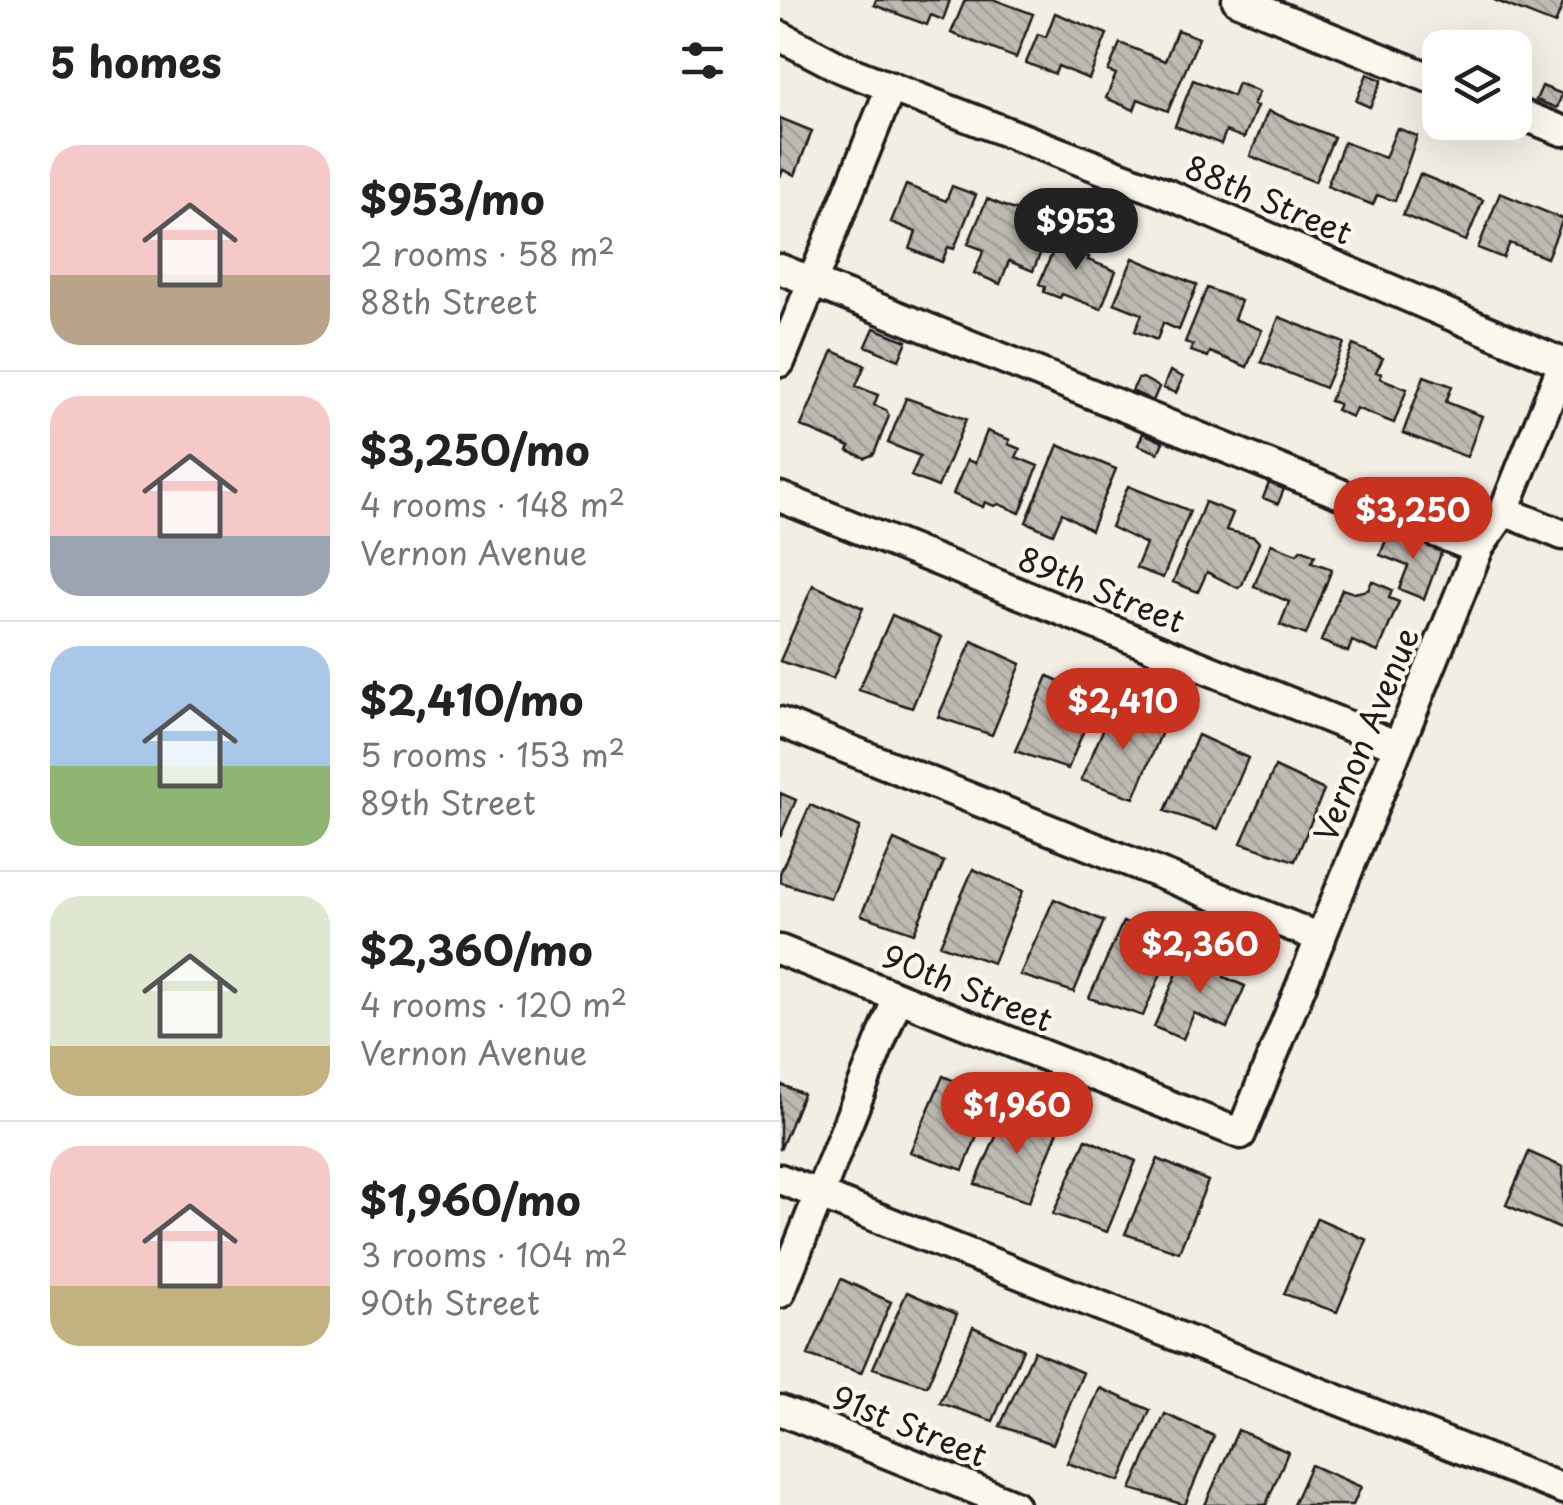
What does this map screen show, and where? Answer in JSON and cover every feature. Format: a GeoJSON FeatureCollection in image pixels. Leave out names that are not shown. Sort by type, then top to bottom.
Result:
{"type":"FeatureCollection","features":[{"type":"Feature","properties":{"kind":"street"},"geometry":{"type":"LineString","coordinates":[[1236,0],[1422,75]]}},
{"type":"Feature","properties":{"kind":"street","name":"88th Street"},"geometry":{"type":"LineString","coordinates":[[780,36],[841,68],[1167,194],[1563,364]]}},
{"type":"Feature","properties":{"kind":"street"},"geometry":{"type":"LineString","coordinates":[[780,362],[891,87]]}},
{"type":"Feature","properties":{"kind":"street"},"geometry":{"type":"LineString","coordinates":[[1532,119],[1563,131]]}},
{"type":"Feature","properties":{"kind":"street"},"geometry":{"type":"LineString","coordinates":[[780,269],[1478,549]]}},
{"type":"Feature","properties":{"kind":"street","name":"Vernon Avenue"},"geometry":{"type":"LineString","coordinates":[[1240,1134],[1478,549],[1504,512],[1563,364]]}},
{"type":"Feature","properties":{"kind":"street","name":"89th Street"},"geometry":{"type":"LineString","coordinates":[[780,497],[1398,746]]}},
{"type":"Feature","properties":{"kind":"street"},"geometry":{"type":"LineString","coordinates":[[1504,512],[1563,536]]}},
{"type":"Feature","properties":{"kind":"street"},"geometry":{"type":"LineString","coordinates":[[780,722],[1320,938]]}},
{"type":"Feature","properties":{"kind":"street","name":"90th Street"},"geometry":{"type":"LineString","coordinates":[[780,950],[1240,1134]]}},
{"type":"Feature","properties":{"kind":"street"},"geometry":{"type":"LineString","coordinates":[[780,1293],[898,997]]}},
{"type":"Feature","properties":{"kind":"street"},"geometry":{"type":"LineString","coordinates":[[780,1179],[1563,1489]]}},
{"type":"Feature","properties":{"kind":"street","name":"91st Street"},"geometry":{"type":"LineString","coordinates":[[780,1410],[1014,1505]]}},
{"type":"Feature","properties":{"kind":"building"},"geometry":{"type":"Polygon","coordinates":[[[876,0],[950,0],[943,20],[931,15],[927,25],[874,5],[876,0]]]}},
{"type":"Feature","properties":{"kind":"building"},"geometry":{"type":"Polygon","coordinates":[[[965,0],[995,0],[1033,14],[1016,58],[951,33],[965,0]]]}},
{"type":"Feature","properties":{"kind":"building"},"geometry":{"type":"Polygon","coordinates":[[[1494,0],[1563,0],[1563,4],[1555,24],[1494,0]]]}},
{"type":"Feature","properties":{"kind":"building"},"geometry":{"type":"Polygon","coordinates":[[[1055,13],[1107,34],[1089,79],[1058,66],[1055,74],[1026,63],[1038,34],[1046,37],[1055,13]]]}},
{"type":"Feature","properties":{"kind":"building"},"geometry":{"type":"Polygon","coordinates":[[[1177,30],[1199,38],[1168,111],[1138,99],[1134,110],[1106,98],[1116,74],[1108,71],[1120,43],[1165,61],[1177,30]]]}},
{"type":"Feature","properties":{"kind":"building"},"geometry":{"type":"Polygon","coordinates":[[[1367,74],[1382,80],[1370,107],[1356,101],[1367,74]]]}},
{"type":"Feature","properties":{"kind":"building"},"geometry":{"type":"Polygon","coordinates":[[[1193,80],[1233,96],[1238,83],[1259,92],[1244,138],[1226,131],[1221,144],[1175,126],[1193,80]]]}},
{"type":"Feature","properties":{"kind":"building"},"geometry":{"type":"Polygon","coordinates":[[[1542,86],[1562,94],[1557,108],[1536,100],[1542,86]]]}},
{"type":"Feature","properties":{"kind":"building"},"geometry":{"type":"Polygon","coordinates":[[[1268,111],[1334,137],[1315,182],[1250,156],[1268,111]]]}},
{"type":"Feature","properties":{"kind":"building"},"geometry":{"type":"Polygon","coordinates":[[[780,118],[812,131],[795,175],[783,170],[780,177],[780,118]]]}},
{"type":"Feature","properties":{"kind":"building"},"geometry":{"type":"Polygon","coordinates":[[[1397,128],[1417,136],[1395,201],[1377,195],[1373,205],[1327,186],[1344,142],[1385,158],[1397,128]]]}},
{"type":"Feature","properties":{"kind":"building"},"geometry":{"type":"Polygon","coordinates":[[[1420,174],[1483,200],[1466,241],[1403,215],[1420,174]]]}},
{"type":"Feature","properties":{"kind":"building"},"geometry":{"type":"Polygon","coordinates":[[[906,185],[946,201],[952,186],[976,195],[954,249],[948,247],[942,262],[910,249],[916,232],[891,222],[906,185]]]}},
{"type":"Feature","properties":{"kind":"building"},"geometry":{"type":"Polygon","coordinates":[[[1500,193],[1563,219],[1547,258],[1510,243],[1503,258],[1478,248],[1500,193]]]}},
{"type":"Feature","properties":{"kind":"building"},"geometry":{"type":"Polygon","coordinates":[[[987,199],[1052,225],[1033,271],[1009,261],[1000,284],[974,273],[984,250],[968,244],[987,199]]]}},
{"type":"Feature","properties":{"kind":"building"},"geometry":{"type":"Polygon","coordinates":[[[1062,230],[1089,240],[1084,255],[1088,260],[1116,271],[1101,309],[1062,294],[1060,298],[1044,292],[1045,286],[1039,284],[1062,230]]]}},
{"type":"Feature","properties":{"kind":"building"},"geometry":{"type":"Polygon","coordinates":[[[1133,258],[1197,285],[1179,330],[1163,323],[1157,340],[1135,331],[1142,314],[1114,303],[1133,258]]]}},
{"type":"Feature","properties":{"kind":"building"},"geometry":{"type":"Polygon","coordinates":[[[1207,288],[1241,301],[1234,319],[1262,330],[1247,367],[1210,352],[1208,357],[1191,351],[1193,345],[1185,342],[1207,288]]]}},
{"type":"Feature","properties":{"kind":"building"},"geometry":{"type":"Polygon","coordinates":[[[1279,317],[1344,343],[1325,388],[1261,362],[1279,317]]]}},
{"type":"Feature","properties":{"kind":"building"},"geometry":{"type":"Polygon","coordinates":[[[874,328],[907,341],[899,360],[866,346],[874,328]]]}},
{"type":"Feature","properties":{"kind":"building"},"geometry":{"type":"Polygon","coordinates":[[[1353,345],[1383,358],[1376,372],[1382,374],[1380,378],[1407,389],[1394,423],[1356,408],[1352,417],[1336,410],[1339,404],[1330,401],[1353,345]]]}},
{"type":"Feature","properties":{"kind":"building"},"geometry":{"type":"Polygon","coordinates":[[[833,351],[865,365],[856,386],[878,395],[874,405],[886,410],[889,416],[874,454],[865,458],[848,451],[850,447],[801,426],[833,351]]]}},
{"type":"Feature","properties":{"kind":"building"},"geometry":{"type":"Polygon","coordinates":[[[1170,371],[1183,377],[1176,393],[1163,388],[1170,371]]]}},
{"type":"Feature","properties":{"kind":"building"},"geometry":{"type":"Polygon","coordinates":[[[1424,376],[1452,386],[1446,402],[1482,416],[1467,457],[1403,433],[1424,376]]]}},
{"type":"Feature","properties":{"kind":"building"},"geometry":{"type":"Polygon","coordinates":[[[1138,379],[1159,387],[1153,401],[1132,391],[1138,379]]]}},
{"type":"Feature","properties":{"kind":"building"},"geometry":{"type":"Polygon","coordinates":[[[906,398],[966,419],[938,487],[911,476],[920,456],[888,443],[906,398]]]}},
{"type":"Feature","properties":{"kind":"building"},"geometry":{"type":"Polygon","coordinates":[[[987,431],[1010,440],[1008,444],[1020,449],[1016,457],[1038,466],[1020,513],[999,504],[985,502],[983,507],[953,494],[967,460],[975,463],[987,431]]]}},
{"type":"Feature","properties":{"kind":"building"},"geometry":{"type":"Polygon","coordinates":[[[1143,433],[1163,442],[1158,453],[1138,445],[1143,433]]]}},
{"type":"Feature","properties":{"kind":"building"},"geometry":{"type":"Polygon","coordinates":[[[1058,445],[1116,469],[1091,530],[1062,513],[1053,534],[1026,522],[1058,445]]]}},
{"type":"Feature","properties":{"kind":"building"},"geometry":{"type":"Polygon","coordinates":[[[1269,483],[1284,489],[1278,504],[1263,498],[1269,483]]]}},
{"type":"Feature","properties":{"kind":"building"},"geometry":{"type":"Polygon","coordinates":[[[1128,486],[1190,511],[1163,578],[1136,568],[1146,544],[1111,527],[1128,486]]]}},
{"type":"Feature","properties":{"kind":"building"},"geometry":{"type":"Polygon","coordinates":[[[1205,502],[1233,513],[1226,530],[1259,542],[1238,588],[1207,572],[1198,592],[1173,582],[1205,502]]]}},
{"type":"Feature","properties":{"kind":"building"},"geometry":{"type":"Polygon","coordinates":[[[1390,530],[1442,551],[1424,599],[1399,589],[1408,566],[1380,555],[1390,530]]]}},
{"type":"Feature","properties":{"kind":"building"},"geometry":{"type":"Polygon","coordinates":[[[1271,544],[1297,554],[1301,549],[1315,555],[1312,562],[1332,569],[1306,635],[1280,625],[1289,602],[1254,586],[1271,544]]]}},
{"type":"Feature","properties":{"kind":"building"},"geometry":{"type":"Polygon","coordinates":[[[1372,581],[1392,590],[1389,598],[1399,602],[1378,652],[1352,641],[1348,652],[1321,641],[1342,589],[1354,593],[1368,590],[1372,581]]]}},
{"type":"Feature","properties":{"kind":"building"},"geometry":{"type":"Polygon","coordinates":[[[813,585],[863,608],[833,679],[780,661],[813,585]]]}},
{"type":"Feature","properties":{"kind":"building"},"geometry":{"type":"Polygon","coordinates":[[[892,615],[942,637],[912,708],[859,690],[892,615]]]}},
{"type":"Feature","properties":{"kind":"building"},"geometry":{"type":"Polygon","coordinates":[[[972,641],[1021,664],[992,735],[938,717],[972,641]]]}},
{"type":"Feature","properties":{"kind":"building"},"geometry":{"type":"Polygon","coordinates":[[[1048,676],[1097,698],[1068,769],[1015,751],[1048,676]]]}},
{"type":"Feature","properties":{"kind":"building"},"geometry":{"type":"Polygon","coordinates":[[[1114,705],[1164,727],[1134,798],[1081,780],[1114,705]]]}},
{"type":"Feature","properties":{"kind":"building"},"geometry":{"type":"Polygon","coordinates":[[[1198,735],[1248,758],[1218,829],[1165,811],[1198,735]]]}},
{"type":"Feature","properties":{"kind":"building"},"geometry":{"type":"Polygon","coordinates":[[[1275,767],[1324,790],[1295,861],[1241,843],[1275,767]]]}},
{"type":"Feature","properties":{"kind":"building"},"geometry":{"type":"Polygon","coordinates":[[[780,793],[796,800],[780,837],[780,793]]]}},
{"type":"Feature","properties":{"kind":"building"},"geometry":{"type":"Polygon","coordinates":[[[810,805],[860,827],[830,898],[780,882],[780,873],[810,805]]]}},
{"type":"Feature","properties":{"kind":"building"},"geometry":{"type":"Polygon","coordinates":[[[894,840],[944,862],[914,933],[861,915],[894,840]]]}},
{"type":"Feature","properties":{"kind":"building"},"geometry":{"type":"Polygon","coordinates":[[[973,869],[1023,891],[993,963],[940,945],[973,869]]]}},
{"type":"Feature","properties":{"kind":"building"},"geometry":{"type":"Polygon","coordinates":[[[1054,899],[1104,921],[1074,992],[1020,975],[1054,899]]]}},
{"type":"Feature","properties":{"kind":"building"},"geometry":{"type":"Polygon","coordinates":[[[1123,922],[1173,945],[1143,1016],[1089,998],[1123,922]]]}},
{"type":"Feature","properties":{"kind":"building"},"geometry":{"type":"Polygon","coordinates":[[[1208,951],[1231,961],[1224,977],[1245,986],[1227,1028],[1194,1013],[1183,1039],[1154,1027],[1183,959],[1201,967],[1208,951]]]}},
{"type":"Feature","properties":{"kind":"building"},"geometry":{"type":"Polygon","coordinates":[[[943,1076],[993,1098],[963,1170],[910,1152],[943,1076]]]}},
{"type":"Feature","properties":{"kind":"building"},"geometry":{"type":"Polygon","coordinates":[[[780,1084],[803,1094],[780,1150],[780,1084]]]}},
{"type":"Feature","properties":{"kind":"building"},"geometry":{"type":"Polygon","coordinates":[[[1008,1109],[1058,1131],[1029,1202],[975,1184],[1008,1109]]]}},
{"type":"Feature","properties":{"kind":"building"},"geometry":{"type":"Polygon","coordinates":[[[1086,1139],[1136,1161],[1107,1232],[1053,1214],[1086,1139]]]}},
{"type":"Feature","properties":{"kind":"building"},"geometry":{"type":"Polygon","coordinates":[[[1529,1152],[1563,1167],[1563,1230],[1506,1205],[1529,1152]]]}},
{"type":"Feature","properties":{"kind":"building"},"geometry":{"type":"Polygon","coordinates":[[[1158,1159],[1208,1181],[1179,1252],[1125,1234],[1158,1159]]]}},
{"type":"Feature","properties":{"kind":"building"},"geometry":{"type":"Polygon","coordinates":[[[1317,1218],[1367,1240],[1337,1312],[1284,1294],[1317,1218]]]}},
{"type":"Feature","properties":{"kind":"building"},"geometry":{"type":"Polygon","coordinates":[[[841,1279],[891,1302],[861,1373],[808,1355],[841,1279]]]}},
{"type":"Feature","properties":{"kind":"building"},"geometry":{"type":"Polygon","coordinates":[[[907,1292],[957,1314],[927,1386],[873,1368],[907,1292]]]}},
{"type":"Feature","properties":{"kind":"building"},"geometry":{"type":"Polygon","coordinates":[[[973,1327],[1023,1349],[993,1421],[940,1403],[973,1327]]]}},
{"type":"Feature","properties":{"kind":"building"},"geometry":{"type":"Polygon","coordinates":[[[1034,1351],[1083,1373],[1053,1444],[1000,1426],[1034,1351]]]}},
{"type":"Feature","properties":{"kind":"building"},"geometry":{"type":"Polygon","coordinates":[[[1100,1388],[1150,1410],[1120,1481],[1067,1463],[1100,1388]]]}},
{"type":"Feature","properties":{"kind":"building"},"geometry":{"type":"Polygon","coordinates":[[[1165,1414],[1214,1436],[1185,1505],[1131,1489],[1165,1414]]]}},
{"type":"Feature","properties":{"kind":"building"},"geometry":{"type":"Polygon","coordinates":[[[1238,1430],[1288,1452],[1266,1505],[1205,1505],[1238,1430]]]}},
{"type":"Feature","properties":{"kind":"building"},"geometry":{"type":"Polygon","coordinates":[[[1311,1465],[1361,1487],[1353,1505],[1293,1505],[1311,1465]]]}}]}
